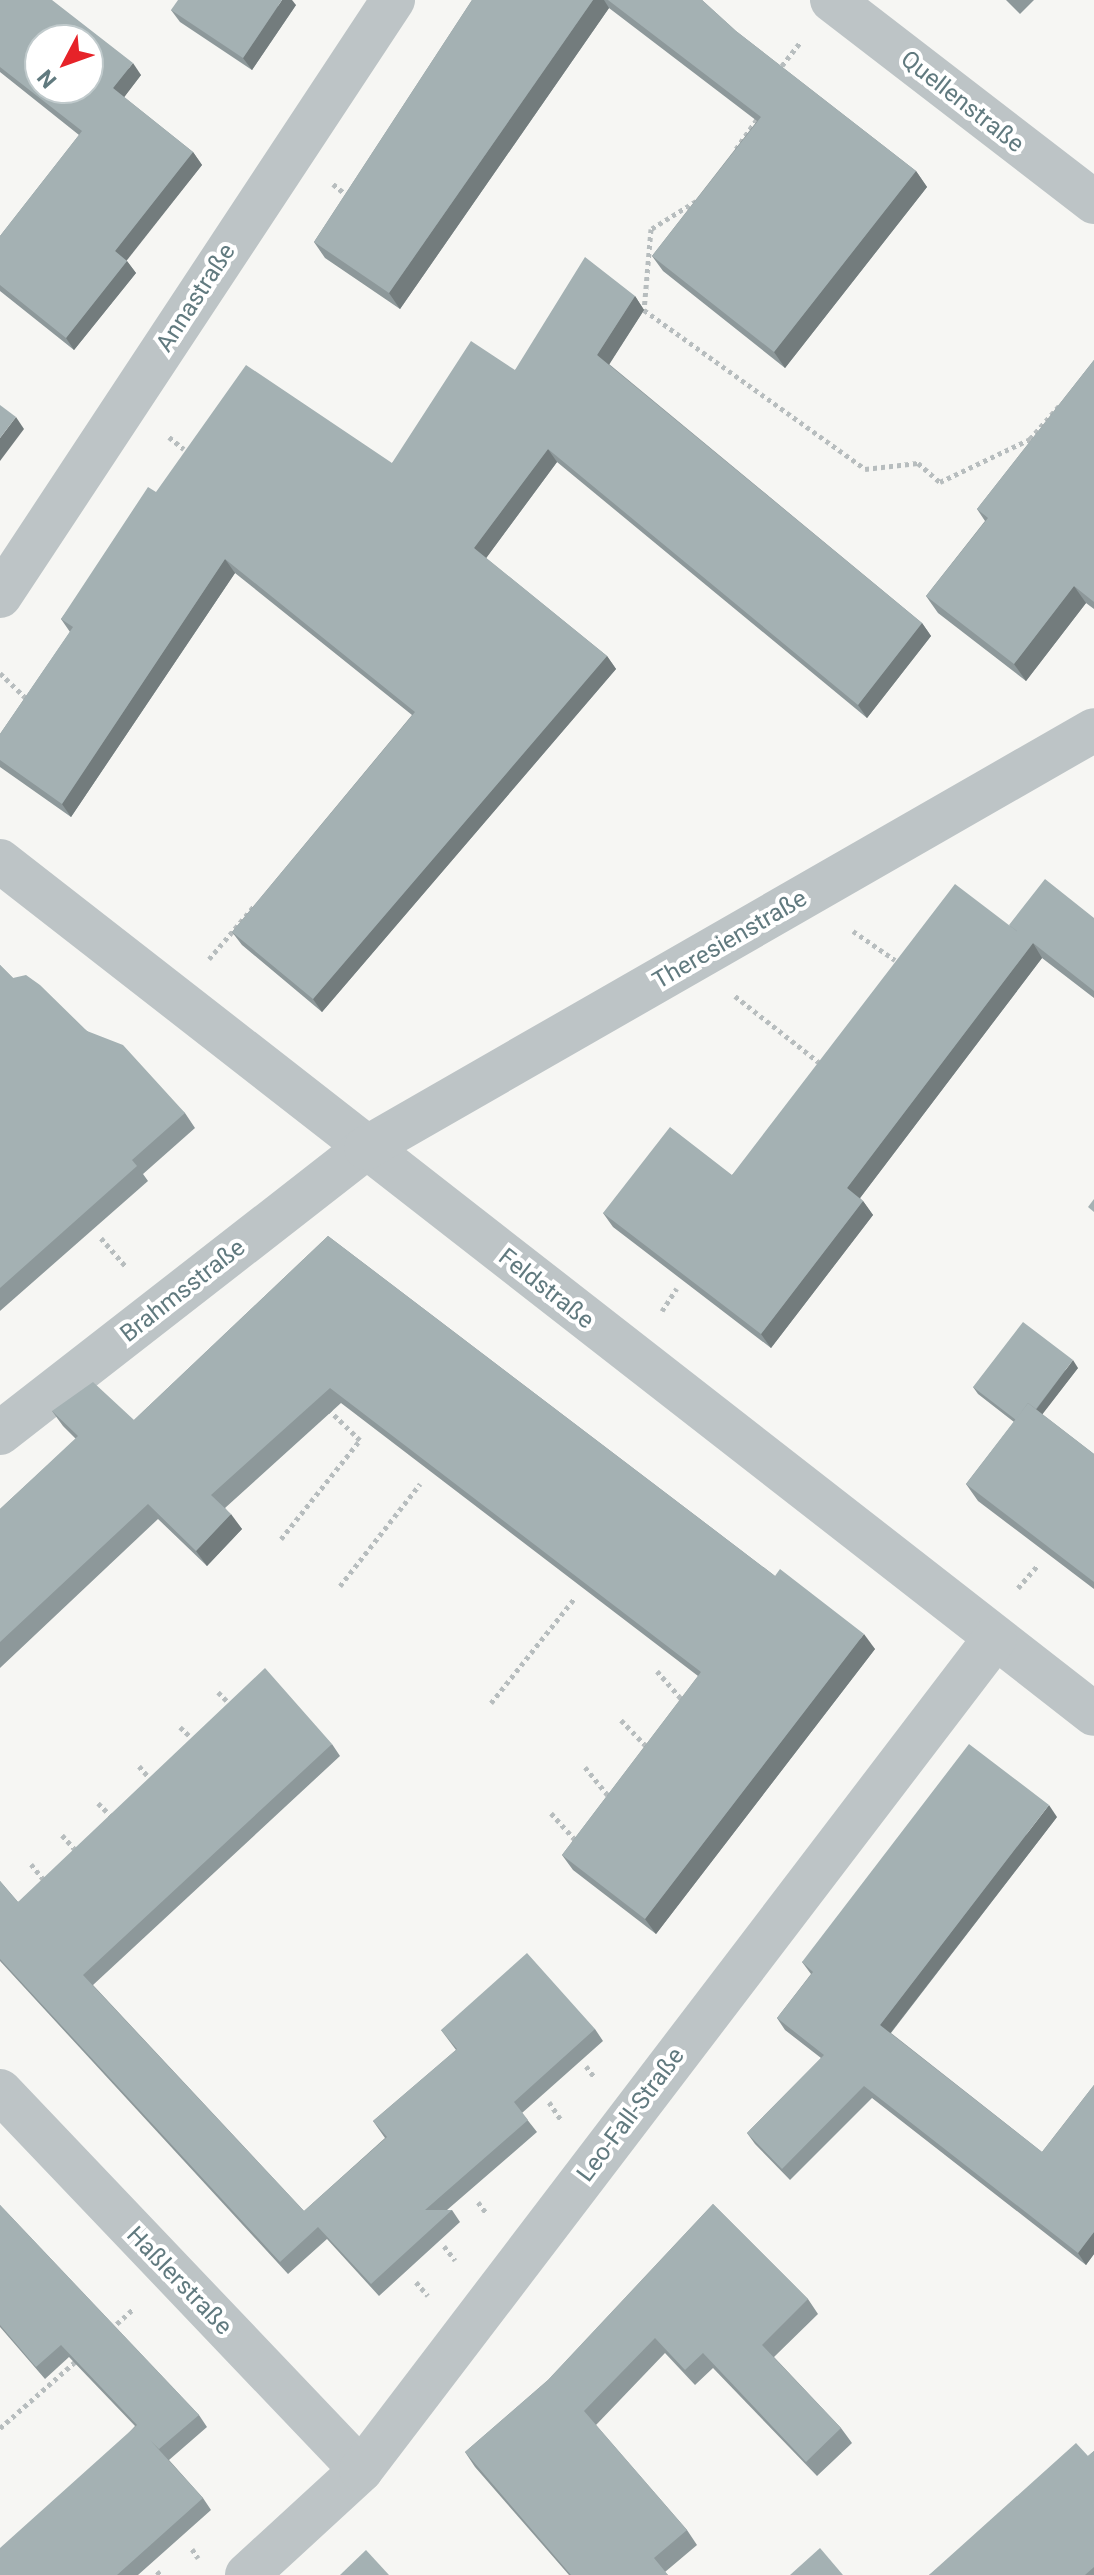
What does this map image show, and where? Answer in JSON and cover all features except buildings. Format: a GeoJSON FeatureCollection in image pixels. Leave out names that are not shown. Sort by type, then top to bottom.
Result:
{"type":"FeatureCollection","features":[{"type":"Feature","properties":{"kind":"street","name":"Annastraße"},"geometry":{"type":"LineString","coordinates":[[0,596],[393,0]]}},
{"type":"Feature","properties":{"kind":"street","name":"Quellenstraße"},"geometry":{"type":"LineString","coordinates":[[840,6],[1094,202]]}},
{"type":"Feature","properties":{"kind":"street","name":"Theresienstraße"},"geometry":{"type":"LineString","coordinates":[[366,1148],[1094,730]]}},
{"type":"Feature","properties":{"kind":"street","name":"Feldstraße"},"geometry":{"type":"LineString","coordinates":[[0,861],[1094,1714]]}},
{"type":"Feature","properties":{"kind":"street","name":"Brahmsstraße"},"geometry":{"type":"LineString","coordinates":[[0,1433],[366,1148]]}},
{"type":"Feature","properties":{"kind":"street","name":"Leo-Fall-Straße"},"geometry":{"type":"LineString","coordinates":[[247,2575],[361,2470],[995,1638]]}},
{"type":"Feature","properties":{"kind":"street","name":"Haßlerstraße"},"geometry":{"type":"LineString","coordinates":[[0,2091],[361,2470]]}},
{"type":"Feature","properties":{"kind":"path"},"geometry":{"type":"LineString","coordinates":[[775,78],[785,53],[840,6]]}},
{"type":"Feature","properties":{"kind":"path"},"geometry":{"type":"LineString","coordinates":[[727,162],[764,103]]}},
{"type":"Feature","properties":{"kind":"path"},"geometry":{"type":"LineString","coordinates":[[703,197],[651,229],[644,310],[865,469],[918,463],[940,482],[1030,439],[1067,396]]}},
{"type":"Feature","properties":{"kind":"path"},"geometry":{"type":"LineString","coordinates":[[0,673],[27,699]]}},
{"type":"Feature","properties":{"kind":"path"},"geometry":{"type":"LineString","coordinates":[[175,999],[265,893]]}},
{"type":"Feature","properties":{"kind":"path"},"geometry":{"type":"LineString","coordinates":[[692,961],[822,1065]]}},
{"type":"Feature","properties":{"kind":"path"},"geometry":{"type":"LineString","coordinates":[[281,1539],[360,1440],[315,1397]]}},
{"type":"Feature","properties":{"kind":"path"},"geometry":{"type":"LineString","coordinates":[[340,1586],[420,1484]]}},
{"type":"Feature","properties":{"kind":"path"},"geometry":{"type":"LineString","coordinates":[[491,1703],[574,1599]]}},
{"type":"Feature","properties":{"kind":"path"},"geometry":{"type":"LineString","coordinates":[[657,1671],[685,1702]]}},
{"type":"Feature","properties":{"kind":"path"},"geometry":{"type":"LineString","coordinates":[[218,1692],[230,1704]]}},
{"type":"Feature","properties":{"kind":"path"},"geometry":{"type":"LineString","coordinates":[[621,1720],[650,1749]]}},
{"type":"Feature","properties":{"kind":"path"},"geometry":{"type":"LineString","coordinates":[[180,1727],[194,1740]]}},
{"type":"Feature","properties":{"kind":"path"},"geometry":{"type":"LineString","coordinates":[[139,1766],[153,1782]]}},
{"type":"Feature","properties":{"kind":"path"},"geometry":{"type":"LineString","coordinates":[[585,1767],[613,1802]]}},
{"type":"Feature","properties":{"kind":"path"},"geometry":{"type":"LineString","coordinates":[[98,1803],[112,1817]]}},
{"type":"Feature","properties":{"kind":"path"},"geometry":{"type":"LineString","coordinates":[[551,1813],[578,1842]]}},
{"type":"Feature","properties":{"kind":"path"},"geometry":{"type":"LineString","coordinates":[[62,1835],[79,1853]]}},
{"type":"Feature","properties":{"kind":"path"},"geometry":{"type":"LineString","coordinates":[[31,1864],[45,1881]]}},
{"type":"Feature","properties":{"kind":"path"},"geometry":{"type":"LineString","coordinates":[[103,2336],[172,2274]]}},
{"type":"Feature","properties":{"kind":"path"},"geometry":{"type":"LineString","coordinates":[[0,2428],[80,2356]]}}]}
